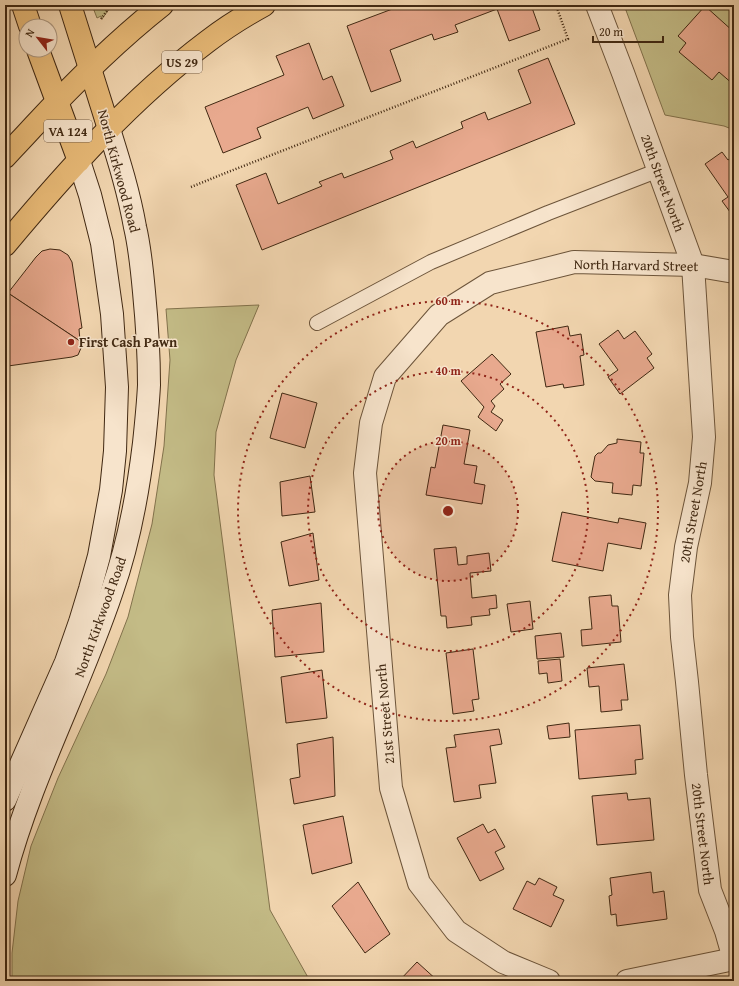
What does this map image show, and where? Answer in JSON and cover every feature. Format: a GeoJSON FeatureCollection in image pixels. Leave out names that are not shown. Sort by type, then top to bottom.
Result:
{"type":"FeatureCollection","features":[{"type":"Feature","properties":{"kind":"main road"},"geometry":{"type":"LineString","coordinates":[[23,5],[27,18]]}},
{"type":"Feature","properties":{"kind":"main road","name":"VA 124"},"geometry":{"type":"LineString","coordinates":[[70,5],[90,68]]}},
{"type":"Feature","properties":{"kind":"main road"},"geometry":{"type":"LineString","coordinates":[[5,157],[90,68],[162,5]]}},
{"type":"Feature","properties":{"kind":"main road","name":"US 29"},"geometry":{"type":"LineString","coordinates":[[5,245],[78,162],[127,111],[155,85],[208,41],[240,19],[264,5]]}},
{"type":"Feature","properties":{"kind":"main road","name":"VA 124"},"geometry":{"type":"LineString","coordinates":[[41,58],[78,162]]}},
{"type":"Feature","properties":{"kind":"main road","name":"North Kirkwood Road"},"geometry":{"type":"LineString","coordinates":[[90,68],[109,129]]}},
{"type":"Feature","properties":{"kind":"street","name":"20th Street North"},"geometry":{"type":"LineString","coordinates":[[598,5],[694,265],[704,437],[700,483],[686,547],[680,595],[682,630],[696,775],[710,890],[726,932],[734,959]]}},
{"type":"Feature","properties":{"kind":"street","name":"North Kirkwood Road"},"geometry":{"type":"LineString","coordinates":[[5,875],[38,777],[92,646],[113,590],[135,507],[142,462],[149,386],[147,332],[140,255],[136,227],[124,177],[109,129]]}},
{"type":"Feature","properties":{"kind":"street","name":"North Kirkwood Road"},"geometry":{"type":"LineString","coordinates":[[5,800],[66,662],[80,622],[99,556],[111,490],[115,451],[117,387],[112,314],[102,243],[90,195],[78,162]]}},
{"type":"Feature","properties":{"kind":"street","name":"North Harvard Street"},"geometry":{"type":"LineString","coordinates":[[385,377],[440,315],[490,283],[574,262],[694,265],[734,272]]}},
{"type":"Feature","properties":{"kind":"street","name":"21st Street North"},"geometry":{"type":"LineString","coordinates":[[385,377],[371,423],[364,473],[391,788],[418,883],[456,931],[503,962],[549,981]]}},
{"type":"Feature","properties":{"kind":"street"},"geometry":{"type":"LineString","coordinates":[[627,981],[734,959]]}},
{"type":"Feature","properties":{"kind":"lane"},"geometry":{"type":"LineString","coordinates":[[317,323],[431,262],[548,213],[659,170]]}},
{"type":"Feature","properties":{"kind":"path"},"geometry":{"type":"LineString","coordinates":[[101,19],[110,5]]}},
{"type":"Feature","properties":{"kind":"path"},"geometry":{"type":"LineString","coordinates":[[191,187],[568,38],[556,5]]}},
{"type":"Feature","properties":{"kind":"shaded area"},"geometry":{"type":"Polygon","coordinates":[[[92,5],[112,5],[102,19],[101,16],[97,18],[92,5]]]}},
{"type":"Feature","properties":{"kind":"shaded area"},"geometry":{"type":"Polygon","coordinates":[[[624,5],[734,5],[734,130],[724,126],[665,115],[624,5]]]}},
{"type":"Feature","properties":{"kind":"shaded area"},"geometry":{"type":"Polygon","coordinates":[[[259,305],[236,360],[216,432],[214,475],[270,910],[310,981],[12,981],[12,953],[18,901],[31,846],[58,778],[106,674],[128,617],[152,524],[164,446],[170,360],[166,309],[259,305]]]}},
{"type":"Feature","properties":{"kind":"building"},"geometry":{"type":"Polygon","coordinates":[[[403,5],[531,5],[540,30],[509,41],[497,9],[455,25],[458,32],[434,40],[432,34],[390,50],[401,81],[371,92],[347,26],[403,5]]]}},
{"type":"Feature","properties":{"kind":"building"},"geometry":{"type":"Polygon","coordinates":[[[705,6],[734,32],[734,85],[719,72],[712,80],[679,52],[686,43],[678,36],[705,6]]]}},
{"type":"Feature","properties":{"kind":"building"},"geometry":{"type":"Polygon","coordinates":[[[309,43],[323,80],[332,76],[344,106],[313,119],[308,107],[257,128],[261,138],[223,153],[205,107],[284,75],[276,56],[309,43]]]}},
{"type":"Feature","properties":{"kind":"building"},"geometry":{"type":"Polygon","coordinates":[[[548,58],[575,124],[262,250],[236,185],[266,173],[278,204],[322,186],[319,182],[342,173],[344,178],[393,159],[390,151],[413,141],[416,148],[463,128],[461,122],[485,112],[488,120],[531,103],[518,70],[548,58]]]}},
{"type":"Feature","properties":{"kind":"building"},"geometry":{"type":"Polygon","coordinates":[[[722,152],[728,160],[734,156],[733,216],[722,201],[728,197],[705,164],[722,152]]]}},
{"type":"Feature","properties":{"kind":"building"},"geometry":{"type":"Polygon","coordinates":[[[50,249],[60,250],[68,255],[72,262],[82,328],[79,329],[80,341],[8,293],[36,257],[42,251],[50,249]]]}},
{"type":"Feature","properties":{"kind":"building"},"geometry":{"type":"Polygon","coordinates":[[[8,293],[80,341],[81,348],[78,355],[8,366],[5,364],[5,297],[8,293]]]}},
{"type":"Feature","properties":{"kind":"building"},"geometry":{"type":"Polygon","coordinates":[[[568,326],[570,336],[581,334],[584,355],[580,356],[584,385],[564,388],[563,384],[546,387],[536,332],[568,326]]]}},
{"type":"Feature","properties":{"kind":"building"},"geometry":{"type":"Polygon","coordinates":[[[618,330],[624,339],[635,331],[652,354],[647,358],[654,368],[620,394],[608,377],[618,370],[599,344],[618,330]]]}},
{"type":"Feature","properties":{"kind":"building"},"geometry":{"type":"Polygon","coordinates":[[[492,354],[511,374],[500,384],[504,389],[491,401],[495,406],[491,412],[503,420],[496,431],[478,417],[484,407],[461,381],[492,354]]]}},
{"type":"Feature","properties":{"kind":"building"},"geometry":{"type":"Polygon","coordinates":[[[282,393],[317,403],[305,448],[270,438],[282,393]]]}},
{"type":"Feature","properties":{"kind":"building"},"geometry":{"type":"Polygon","coordinates":[[[443,425],[470,430],[464,464],[477,466],[474,483],[485,485],[482,504],[426,495],[431,467],[435,468],[443,425]]]}},
{"type":"Feature","properties":{"kind":"building"},"geometry":{"type":"Polygon","coordinates":[[[617,439],[641,442],[640,453],[644,453],[641,486],[633,485],[632,495],[612,493],[613,483],[595,481],[591,477],[595,456],[598,453],[601,453],[608,445],[617,443],[617,439]]]}},
{"type":"Feature","properties":{"kind":"building"},"geometry":{"type":"Polygon","coordinates":[[[310,476],[315,512],[282,516],[280,482],[310,476]]]}},
{"type":"Feature","properties":{"kind":"building"},"geometry":{"type":"Polygon","coordinates":[[[562,512],[618,523],[619,518],[646,523],[641,549],[608,543],[603,571],[552,561],[562,512]]]}},
{"type":"Feature","properties":{"kind":"building"},"geometry":{"type":"Polygon","coordinates":[[[313,533],[319,580],[289,586],[281,542],[313,533]]]}},
{"type":"Feature","properties":{"kind":"building"},"geometry":{"type":"Polygon","coordinates":[[[456,547],[458,565],[467,564],[467,556],[489,553],[491,571],[470,573],[472,598],[496,595],[497,608],[489,609],[490,615],[471,617],[472,625],[447,628],[446,616],[441,616],[434,549],[456,547]]]}},
{"type":"Feature","properties":{"kind":"building"},"geometry":{"type":"Polygon","coordinates":[[[732,593],[734,593],[734,633],[732,593]]]}},
{"type":"Feature","properties":{"kind":"building"},"geometry":{"type":"Polygon","coordinates":[[[611,595],[612,606],[618,606],[621,642],[582,646],[581,630],[592,629],[589,597],[611,595]]]}},
{"type":"Feature","properties":{"kind":"building"},"geometry":{"type":"Polygon","coordinates":[[[530,601],[533,629],[511,632],[507,604],[530,601]]]}},
{"type":"Feature","properties":{"kind":"building"},"geometry":{"type":"Polygon","coordinates":[[[321,603],[324,652],[275,657],[272,610],[321,603]]]}},
{"type":"Feature","properties":{"kind":"building"},"geometry":{"type":"Polygon","coordinates":[[[561,633],[564,657],[537,659],[535,636],[561,633]]]}},
{"type":"Feature","properties":{"kind":"building"},"geometry":{"type":"Polygon","coordinates":[[[473,649],[479,699],[472,700],[474,711],[453,714],[446,653],[473,649]]]}},
{"type":"Feature","properties":{"kind":"building"},"geometry":{"type":"Polygon","coordinates":[[[560,659],[562,681],[548,683],[547,673],[539,674],[538,661],[560,659]]]}},
{"type":"Feature","properties":{"kind":"building"},"geometry":{"type":"Polygon","coordinates":[[[624,664],[628,700],[621,700],[622,710],[601,712],[599,686],[589,687],[587,668],[624,664]]]}},
{"type":"Feature","properties":{"kind":"building"},"geometry":{"type":"Polygon","coordinates":[[[322,670],[327,718],[286,723],[281,677],[322,670]]]}},
{"type":"Feature","properties":{"kind":"building"},"geometry":{"type":"Polygon","coordinates":[[[569,723],[570,737],[549,739],[547,726],[569,723]]]}},
{"type":"Feature","properties":{"kind":"building"},"geometry":{"type":"Polygon","coordinates":[[[640,725],[643,759],[635,760],[636,774],[579,779],[575,730],[640,725]]]}},
{"type":"Feature","properties":{"kind":"building"},"geometry":{"type":"Polygon","coordinates":[[[499,729],[502,744],[490,746],[496,783],[479,785],[481,798],[454,802],[446,748],[456,747],[454,735],[499,729]]]}},
{"type":"Feature","properties":{"kind":"building"},"geometry":{"type":"Polygon","coordinates":[[[333,737],[335,796],[294,804],[290,779],[300,777],[297,744],[333,737]]]}},
{"type":"Feature","properties":{"kind":"building"},"geometry":{"type":"Polygon","coordinates":[[[627,793],[628,800],[650,798],[654,840],[597,845],[592,796],[627,793]]]}},
{"type":"Feature","properties":{"kind":"building"},"geometry":{"type":"Polygon","coordinates":[[[343,816],[352,863],[312,874],[303,825],[343,816]]]}},
{"type":"Feature","properties":{"kind":"building"},"geometry":{"type":"Polygon","coordinates":[[[483,824],[488,833],[495,829],[505,847],[495,852],[504,869],[480,881],[457,838],[483,824]]]}},
{"type":"Feature","properties":{"kind":"building"},"geometry":{"type":"Polygon","coordinates":[[[651,872],[653,893],[664,891],[667,919],[617,926],[616,914],[611,915],[609,896],[612,895],[610,878],[651,872]]]}},
{"type":"Feature","properties":{"kind":"building"},"geometry":{"type":"Polygon","coordinates":[[[539,878],[557,887],[553,895],[564,900],[551,927],[513,909],[527,881],[535,885],[539,878]]]}},
{"type":"Feature","properties":{"kind":"building"},"geometry":{"type":"Polygon","coordinates":[[[358,882],[390,934],[365,953],[332,906],[358,882]]]}},
{"type":"Feature","properties":{"kind":"building"},"geometry":{"type":"Polygon","coordinates":[[[417,962],[438,981],[399,981],[417,962]]]}},
{"type":"Feature","properties":{"kind":"place","name":"First Cash Pawn"},"geometry":{"type":"Point","coordinates":[71,342]}}]}
